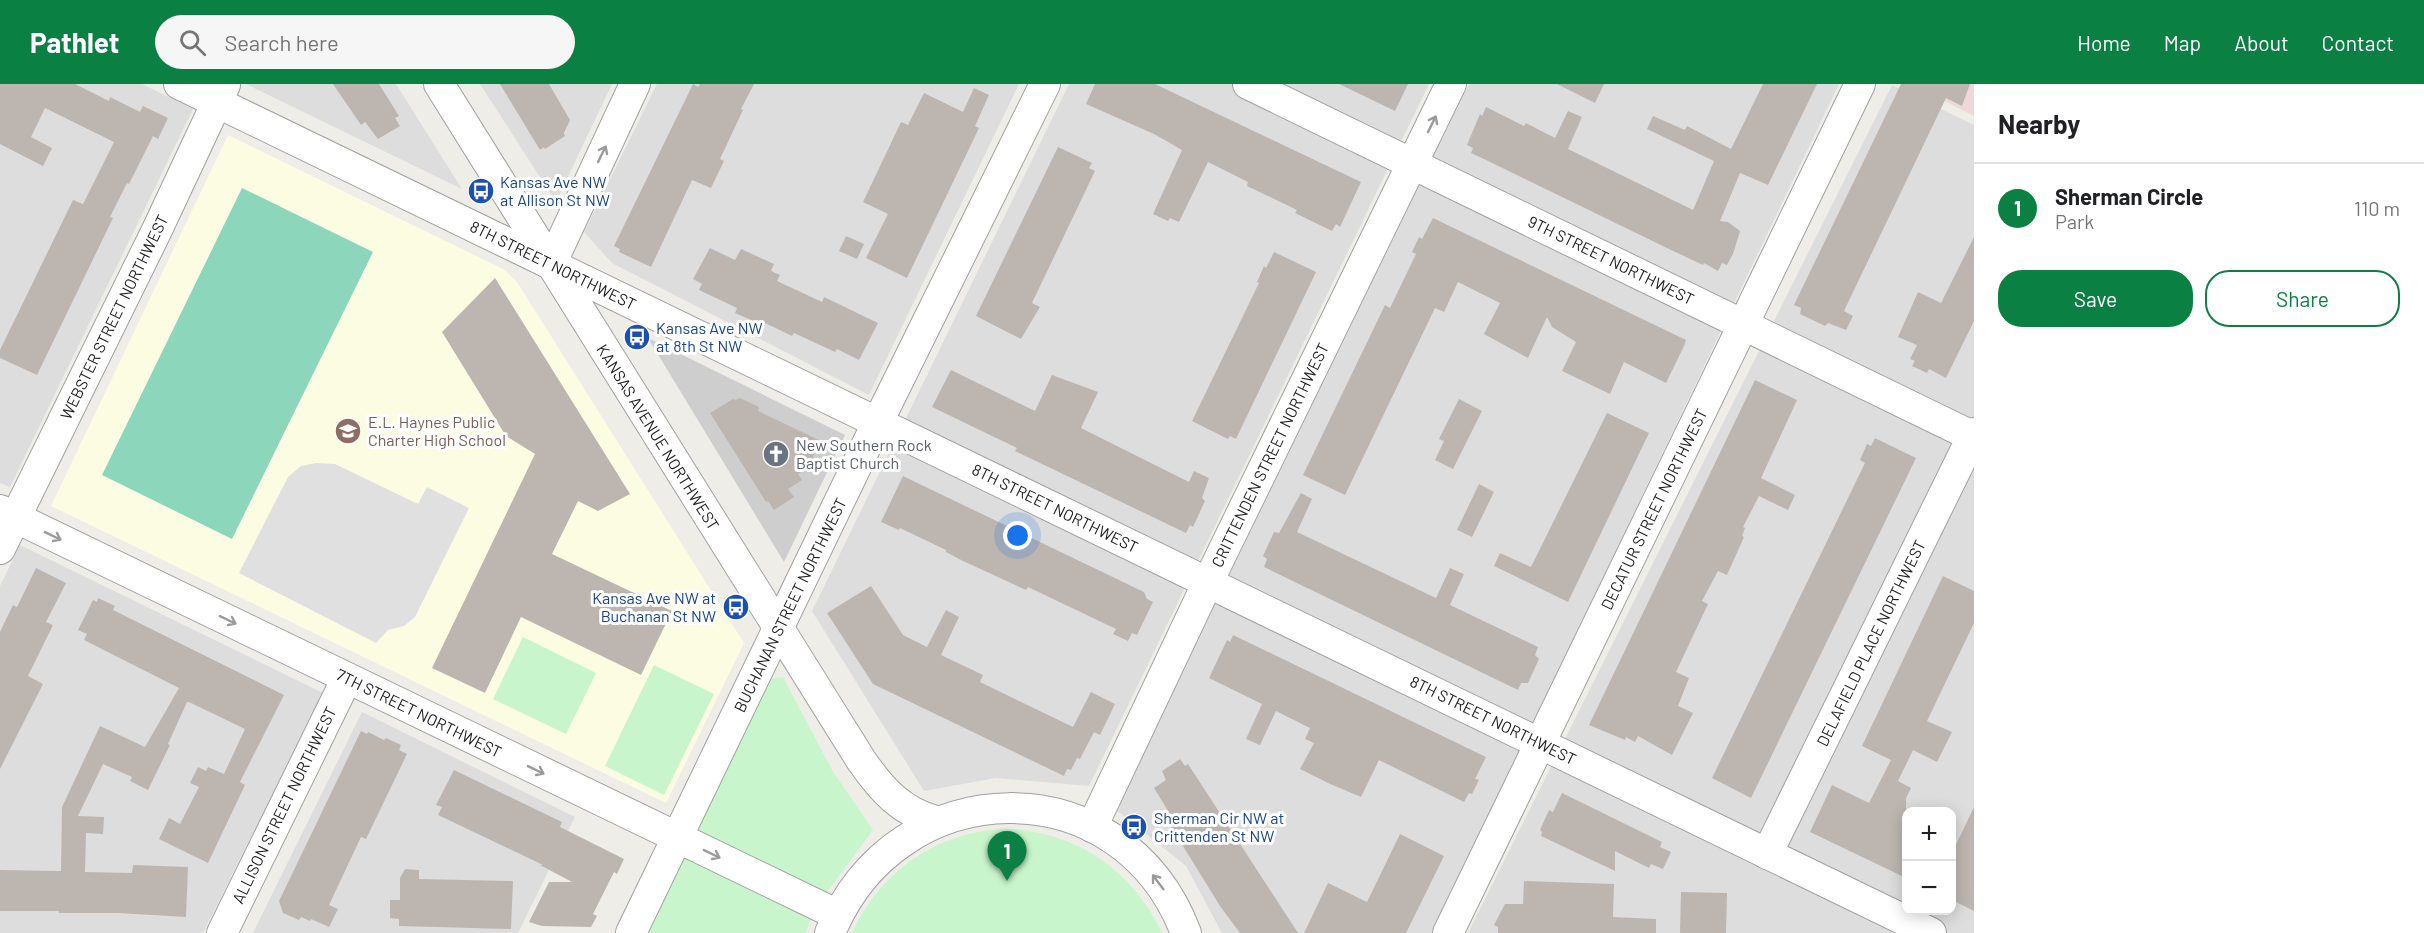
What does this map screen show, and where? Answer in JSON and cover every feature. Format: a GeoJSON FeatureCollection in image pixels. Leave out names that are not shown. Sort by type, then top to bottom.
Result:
{"type":"FeatureCollection","features":[{"type":"Feature","properties":{"kind":"street","name":"8TH STREET NORTHWEST"},"geometry":{"type":"LineString","coordinates":[[179,84],[221,93],[551,264],[1931,933]]}},
{"type":"Feature","properties":{"kind":"street","name":"KANSAS AVENUE NORTHWEST"},"geometry":{"type":"LineString","coordinates":[[439,84],[861,760],[880,787],[904,807],[936,822]]}},
{"type":"Feature","properties":{"kind":"street"},"geometry":{"type":"LineString","coordinates":[[551,264],[636,84]]}},
{"type":"Feature","properties":{"kind":"street","name":"BUCHANAN STREET NORTHWEST"},"geometry":{"type":"LineString","coordinates":[[631,933],[778,627],[1045,84]]}},
{"type":"Feature","properties":{"kind":"street","name":"9TH STREET NORTHWEST"},"geometry":{"type":"LineString","coordinates":[[1248,84],[1974,435]]}},
{"type":"Feature","properties":{"kind":"street","name":"CRITTENDEN STREET NORTHWEST"},"geometry":{"type":"LineString","coordinates":[[1092,827],[1208,582],[1451,84]]}},
{"type":"Feature","properties":{"kind":"street","name":"DECATUR STREET NORTHWEST"},"geometry":{"type":"LineString","coordinates":[[1448,933],[1860,84]]}},
{"type":"Feature","properties":{"kind":"street","name":"WEBSTER STREET NORTHWEST"},"geometry":{"type":"LineString","coordinates":[[0,549],[8,514],[221,93]]}},
{"type":"Feature","properties":{"kind":"street","name":"DELAFIELD PLACE NORTHWEST"},"geometry":{"type":"LineString","coordinates":[[1767,854],[1974,435]]}},
{"type":"Feature","properties":{"kind":"street","name":"7TH STREET NORTHWEST"},"geometry":{"type":"LineString","coordinates":[[8,514],[678,837],[834,924]]}},
{"type":"Feature","properties":{"kind":"street","name":"ALLISON STREET NORTHWEST"},"geometry":{"type":"LineString","coordinates":[[222,933],[346,678]]}},
{"type":"Feature","properties":{"kind":"street","name":"KANSAS AVENUE NORTHWEST"},"geometry":{"type":"LineString","coordinates":[[880,787],[888,846],[883,856]]}},
{"type":"Feature","properties":{"kind":"street"},"geometry":{"type":"LineString","coordinates":[[834,924],[854,888],[883,856],[936,822],[982,810],[1020,808],[1060,815],[1092,827],[1115,840],[1145,867],[1170,899],[1186,933]]}},
{"type":"Feature","properties":{"kind":"shaded area"},"geometry":{"type":"Polygon","coordinates":[[[0,84],[142,84],[193,109],[10,487],[0,483],[0,84]]]}},
{"type":"Feature","properties":{"kind":"shaded area"},"geometry":{"type":"Polygon","coordinates":[[[246,84],[396,84],[462,189],[246,84]]]}},
{"type":"Feature","properties":{"kind":"shaded area"},"geometry":{"type":"Polygon","coordinates":[[[480,84],[612,84],[556,202],[480,84]]]}},
{"type":"Feature","properties":{"kind":"shaded area"},"geometry":{"type":"Polygon","coordinates":[[[657,84],[1019,84],[869,395],[612,263],[584,232],[657,84]]]}},
{"type":"Feature","properties":{"kind":"shaded area"},"geometry":{"type":"Polygon","coordinates":[[[1069,84],[1429,84],[1089,786],[996,778],[924,791],[812,611],[1069,84]]]}},
{"type":"Feature","properties":{"kind":"shaded area"},"geometry":{"type":"Polygon","coordinates":[[[1469,84],[1839,84],[1433,933],[1222,933],[1186,866],[1115,809],[1469,84]]]}},
{"type":"Feature","properties":{"kind":"shaded area"},"geometry":{"type":"Polygon","coordinates":[[[1911,84],[1974,84],[1974,116],[1911,84]]]}},
{"type":"Feature","properties":{"kind":"shaded area"},"geometry":{"type":"Polygon","coordinates":[[[1892,85],[1974,125],[1974,933],[1468,933],[1892,85]]]}},
{"type":"Feature","properties":{"kind":"shaded area","name":"E.L. Haynes Public Charter High School"},"geometry":{"type":"Polygon","coordinates":[[[228,135],[505,270],[517,282],[744,643],[666,803],[51,506],[228,135]]]}},
{"type":"Feature","properties":{"kind":"shaded area"},"geometry":{"type":"Polygon","coordinates":[[[648,338],[845,435],[784,562],[648,338]]]}},
{"type":"Feature","properties":{"kind":"shaded area"},"geometry":{"type":"Polygon","coordinates":[[[316,463],[335,464],[418,504],[427,487],[469,508],[415,617],[404,626],[388,630],[376,643],[239,573],[288,477],[301,466],[316,463]]]}},
{"type":"Feature","properties":{"kind":"shaded area"},"geometry":{"type":"Polygon","coordinates":[[[20,545],[323,693],[203,933],[0,933],[0,586],[20,545]]]}},
{"type":"Feature","properties":{"kind":"shaded area"},"geometry":{"type":"Polygon","coordinates":[[[362,712],[575,817],[518,933],[253,933],[362,712]]]}},
{"type":"Feature","properties":{"kind":"green space"},"geometry":{"type":"Polygon","coordinates":[[[242,188],[373,252],[232,539],[102,475],[242,188]]]}},
{"type":"Feature","properties":{"kind":"green space"},"geometry":{"type":"Polygon","coordinates":[[[523,637],[596,673],[566,734],[493,699],[523,637]]]}},
{"type":"Feature","properties":{"kind":"green space"},"geometry":{"type":"Polygon","coordinates":[[[654,665],[714,694],[664,795],[605,766],[654,665]]]}},
{"type":"Feature","properties":{"kind":"green space"},"geometry":{"type":"Polygon","coordinates":[[[783,677],[832,770],[873,830],[827,892],[694,834],[770,679],[783,677]]]}},
{"type":"Feature","properties":{"kind":"green space"},"geometry":{"type":"Polygon","coordinates":[[[1007,829],[1057,838],[1100,858],[1135,891],[1150,911],[1162,933],[852,933],[879,890],[914,858],[958,837],[982,831],[1007,829]]]}},
{"type":"Feature","properties":{"kind":"green space"},"geometry":{"type":"Polygon","coordinates":[[[682,857],[811,919],[806,933],[645,933],[682,857]]]}},
{"type":"Feature","properties":{"kind":"building"},"geometry":{"type":"Polygon","coordinates":[[[0,84],[75,84],[109,101],[110,97],[140,112],[143,106],[168,118],[158,139],[153,136],[129,184],[127,183],[110,217],[113,218],[37,375],[0,358],[0,350],[73,200],[83,204],[114,142],[45,108],[31,137],[52,148],[43,166],[0,144],[0,84]]]}},
{"type":"Feature","properties":{"kind":"building"},"geometry":{"type":"Polygon","coordinates":[[[333,84],[379,84],[399,116],[395,118],[400,126],[378,139],[365,122],[361,125],[333,84]]]}},
{"type":"Feature","properties":{"kind":"building"},"geometry":{"type":"Polygon","coordinates":[[[500,84],[549,84],[570,120],[564,133],[565,136],[540,150],[500,84]]]}},
{"type":"Feature","properties":{"kind":"building"},"geometry":{"type":"Polygon","coordinates":[[[693,84],[698,87],[700,84],[754,84],[720,159],[724,161],[711,188],[692,180],[651,267],[619,252],[620,249],[614,246],[693,84]]]}},
{"type":"Feature","properties":{"kind":"building"},"geometry":{"type":"Polygon","coordinates":[[[1095,84],[1155,84],[1361,182],[1340,227],[1336,224],[1332,231],[1295,213],[1297,210],[1247,186],[1248,182],[1208,162],[1179,222],[1170,218],[1168,221],[1153,214],[1182,150],[1154,134],[1086,104],[1095,84]]]}},
{"type":"Feature","properties":{"kind":"building"},"geometry":{"type":"Polygon","coordinates":[[[1339,84],[1408,84],[1395,111],[1339,84]]]}},
{"type":"Feature","properties":{"kind":"building"},"geometry":{"type":"Polygon","coordinates":[[[1557,84],[1604,84],[1595,103],[1557,84]]]}},
{"type":"Feature","properties":{"kind":"building"},"geometry":{"type":"Polygon","coordinates":[[[1763,84],[1817,84],[1768,185],[1740,173],[1720,221],[1728,222],[1740,231],[1727,265],[1722,263],[1718,271],[1471,153],[1473,148],[1467,145],[1480,114],[1482,116],[1486,107],[1555,138],[1568,111],[1582,117],[1568,149],[1693,210],[1714,161],[1647,129],[1653,116],[1685,130],[1687,126],[1731,149],[1763,84]]]}},
{"type":"Feature","properties":{"kind":"building"},"geometry":{"type":"Polygon","coordinates":[[[1901,84],[1970,84],[1962,106],[1946,98],[1844,311],[1853,316],[1846,330],[1828,323],[1825,326],[1800,314],[1801,308],[1794,305],[1901,84]]]}},
{"type":"Feature","properties":{"kind":"building"},"geometry":{"type":"Polygon","coordinates":[[[974,88],[989,95],[975,126],[979,128],[907,278],[866,258],[888,214],[863,202],[901,122],[908,125],[924,93],[963,112],[974,88]]]}},
{"type":"Feature","properties":{"kind":"building"},"geometry":{"type":"Polygon","coordinates":[[[1058,147],[1092,163],[1089,168],[1095,171],[1032,303],[1040,307],[1021,339],[976,316],[1058,147]]]}},
{"type":"Feature","properties":{"kind":"building"},"geometry":{"type":"Polygon","coordinates":[[[1433,218],[1686,340],[1666,383],[1624,362],[1610,394],[1562,371],[1576,342],[1552,327],[1547,317],[1528,358],[1484,334],[1500,303],[1458,282],[1444,312],[1435,308],[1345,495],[1303,475],[1385,305],[1390,308],[1416,254],[1412,252],[1419,237],[1422,239],[1433,218]]]}},
{"type":"Feature","properties":{"kind":"building"},"geometry":{"type":"Polygon","coordinates":[[[846,236],[864,244],[857,259],[839,251],[846,236]]]}},
{"type":"Feature","properties":{"kind":"building"},"geometry":{"type":"Polygon","coordinates":[[[1974,237],[1974,321],[1946,378],[1929,369],[1927,373],[1912,366],[1915,361],[1910,359],[1917,345],[1898,337],[1918,292],[1941,303],[1974,237]]]}},
{"type":"Feature","properties":{"kind":"building"},"geometry":{"type":"Polygon","coordinates":[[[710,248],[735,260],[741,249],[774,264],[771,271],[780,275],[777,281],[822,302],[824,297],[878,323],[859,360],[837,349],[835,352],[794,333],[792,336],[759,320],[758,323],[735,313],[737,308],[699,290],[702,284],[693,279],[710,248]]]}},
{"type":"Feature","properties":{"kind":"building"},"geometry":{"type":"Polygon","coordinates":[[[1274,252],[1316,272],[1236,439],[1230,436],[1228,439],[1192,421],[1259,283],[1257,282],[1264,266],[1266,268],[1274,252]]]}},
{"type":"Feature","properties":{"kind":"building"},"geometry":{"type":"Polygon","coordinates":[[[495,278],[630,494],[598,511],[578,501],[552,554],[672,611],[641,675],[521,617],[485,693],[432,668],[535,454],[506,436],[442,332],[495,278]]]}},
{"type":"Feature","properties":{"kind":"building"},"geometry":{"type":"Polygon","coordinates":[[[951,370],[1035,411],[1052,375],[1098,392],[1081,428],[1189,482],[1194,471],[1209,478],[1202,498],[1205,501],[1193,527],[1190,525],[1186,533],[1015,451],[1017,448],[932,407],[951,370]]]}},
{"type":"Feature","properties":{"kind":"building"},"geometry":{"type":"Polygon","coordinates":[[[1755,380],[1797,400],[1761,478],[1795,495],[1788,510],[1759,496],[1743,527],[1745,528],[1742,536],[1744,537],[1727,575],[1718,571],[1702,601],[1708,604],[1676,672],[1689,678],[1678,706],[1693,713],[1672,755],[1638,736],[1635,742],[1626,737],[1625,740],[1589,725],[1755,380]]]}},
{"type":"Feature","properties":{"kind":"building","name":"New Southern Rock Baptist Church"},"geometry":{"type":"Polygon","coordinates":[[[740,398],[759,407],[758,411],[821,441],[808,468],[798,474],[802,480],[788,489],[794,497],[774,510],[768,501],[766,502],[710,413],[733,399],[740,398]]]}},
{"type":"Feature","properties":{"kind":"building"},"geometry":{"type":"Polygon","coordinates":[[[1459,399],[1482,411],[1453,469],[1435,460],[1444,441],[1439,439],[1459,399]]]}},
{"type":"Feature","properties":{"kind":"building"},"geometry":{"type":"Polygon","coordinates":[[[1607,413],[1649,433],[1568,602],[1494,566],[1500,553],[1531,567],[1607,413]]]}},
{"type":"Feature","properties":{"kind":"building"},"geometry":{"type":"Polygon","coordinates":[[[1875,438],[1916,458],[1751,798],[1712,778],[1865,463],[1860,460],[1867,444],[1871,446],[1875,438]]]}},
{"type":"Feature","properties":{"kind":"building"},"geometry":{"type":"Polygon","coordinates":[[[903,476],[1144,592],[1147,599],[1153,602],[1137,635],[1132,633],[1128,641],[1113,634],[1116,629],[1028,587],[1026,590],[963,561],[946,550],[900,528],[899,530],[881,522],[903,476]]]}},
{"type":"Feature","properties":{"kind":"building"},"geometry":{"type":"Polygon","coordinates":[[[1479,484],[1494,492],[1472,537],[1457,530],[1479,484]]]}},
{"type":"Feature","properties":{"kind":"building"},"geometry":{"type":"Polygon","coordinates":[[[1301,493],[1312,499],[1297,532],[1436,598],[1450,568],[1464,574],[1450,605],[1538,647],[1535,655],[1539,659],[1528,683],[1521,683],[1518,690],[1264,567],[1267,559],[1263,556],[1274,532],[1279,533],[1301,493]]]}},
{"type":"Feature","properties":{"kind":"building"},"geometry":{"type":"Polygon","coordinates":[[[36,568],[66,583],[46,622],[53,625],[28,676],[43,684],[0,769],[0,632],[13,605],[17,607],[36,568]]]}},
{"type":"Feature","properties":{"kind":"building"},"geometry":{"type":"Polygon","coordinates":[[[1943,576],[1974,591],[1974,623],[1927,721],[1952,732],[1937,762],[1913,750],[1898,781],[1911,788],[1906,798],[1906,807],[1902,807],[1902,876],[1810,832],[1832,785],[1869,803],[1891,760],[1862,746],[1943,576]]]}},
{"type":"Feature","properties":{"kind":"building"},"geometry":{"type":"Polygon","coordinates":[[[871,586],[903,635],[927,647],[946,610],[959,617],[941,655],[983,675],[980,682],[1073,727],[1091,692],[1115,704],[1100,735],[1094,732],[1080,759],[1077,758],[1071,770],[1067,769],[1064,776],[873,684],[827,613],[871,586]]]}},
{"type":"Feature","properties":{"kind":"building"},"geometry":{"type":"Polygon","coordinates":[[[98,598],[115,606],[113,610],[284,695],[240,782],[245,785],[208,863],[159,839],[169,818],[180,824],[199,787],[190,783],[198,767],[206,771],[208,767],[224,774],[245,729],[189,702],[187,702],[168,744],[170,745],[148,790],[130,781],[132,777],[103,764],[78,816],[104,817],[103,834],[86,833],[85,872],[132,873],[133,865],[188,867],[186,917],[118,913],[59,913],[59,911],[0,911],[0,870],[61,871],[62,807],[100,726],[145,747],[179,688],[84,640],[87,634],[78,630],[93,600],[97,602],[98,598]]]}},
{"type":"Feature","properties":{"kind":"building"},"geometry":{"type":"Polygon","coordinates":[[[1233,635],[1486,757],[1475,779],[1479,780],[1472,794],[1469,793],[1464,802],[1379,760],[1361,797],[1300,769],[1314,743],[1305,739],[1310,728],[1276,711],[1260,745],[1246,739],[1262,704],[1209,678],[1227,640],[1230,642],[1233,635]]]}},
{"type":"Feature","properties":{"kind":"building"},"geometry":{"type":"Polygon","coordinates":[[[361,731],[401,745],[399,750],[407,754],[366,839],[361,837],[329,905],[338,909],[329,927],[311,919],[310,921],[301,917],[299,920],[283,913],[279,901],[361,731]]]}},
{"type":"Feature","properties":{"kind":"building"},"geometry":{"type":"Polygon","coordinates":[[[1180,759],[1185,766],[1188,764],[1298,933],[1240,933],[1220,906],[1170,825],[1175,822],[1154,788],[1166,780],[1162,771],[1180,759]]]}},
{"type":"Feature","properties":{"kind":"building"},"geometry":{"type":"Polygon","coordinates":[[[454,770],[562,822],[560,827],[624,859],[617,874],[614,872],[593,914],[597,916],[591,927],[542,926],[529,922],[549,882],[572,882],[540,865],[543,865],[438,815],[442,807],[436,805],[454,770]]]}},
{"type":"Feature","properties":{"kind":"building"},"geometry":{"type":"Polygon","coordinates":[[[1562,793],[1662,842],[1660,847],[1671,852],[1663,869],[1651,864],[1649,868],[1615,851],[1615,871],[1541,836],[1540,830],[1549,810],[1553,812],[1562,793]]]}},
{"type":"Feature","properties":{"kind":"building"},"geometry":{"type":"Polygon","coordinates":[[[1974,807],[1974,911],[1956,902],[1956,845],[1974,807]]]}},
{"type":"Feature","properties":{"kind":"building"},"geometry":{"type":"Polygon","coordinates":[[[1400,834],[1444,856],[1406,933],[1304,933],[1328,883],[1367,902],[1400,834]]]}},
{"type":"Feature","properties":{"kind":"building"},"geometry":{"type":"Polygon","coordinates":[[[405,869],[419,870],[419,879],[513,881],[511,929],[399,926],[399,919],[390,918],[390,900],[400,900],[400,878],[405,869]]]}},
{"type":"Feature","properties":{"kind":"building"},"geometry":{"type":"Polygon","coordinates":[[[1524,881],[1614,884],[1613,917],[1656,919],[1656,933],[1498,933],[1498,927],[1494,925],[1505,904],[1523,904],[1524,881]]]}},
{"type":"Feature","properties":{"kind":"building"},"geometry":{"type":"Polygon","coordinates":[[[1681,892],[1727,893],[1726,933],[1680,933],[1681,892]]]}},
{"type":"Feature","properties":{"kind":"place","name":"Kansas Ave NW at Allison St NW"},"geometry":{"type":"Point","coordinates":[481,191]}},
{"type":"Feature","properties":{"kind":"place","name":"Kansas Ave NW at 8th St NW"},"geometry":{"type":"Point","coordinates":[637,337]}},
{"type":"Feature","properties":{"kind":"place","name":"E.L. Haynes Public Charter High School"},"geometry":{"type":"Point","coordinates":[348,431]}},
{"type":"Feature","properties":{"kind":"place","name":"New Southern Rock Baptist Church"},"geometry":{"type":"Point","coordinates":[776,454]}},
{"type":"Feature","properties":{"kind":"place","name":"Kansas Ave NW at Buchanan St NW"},"geometry":{"type":"Point","coordinates":[736,607]}},
{"type":"Feature","properties":{"kind":"place","name":"Sherman Cir NW at Crittenden St NW"},"geometry":{"type":"Point","coordinates":[1134,827]}},
{"type":"Feature","properties":{"kind":"place","name":"Sherman Circle"},"geometry":{"type":"Point","coordinates":[1007,881]}}]}
